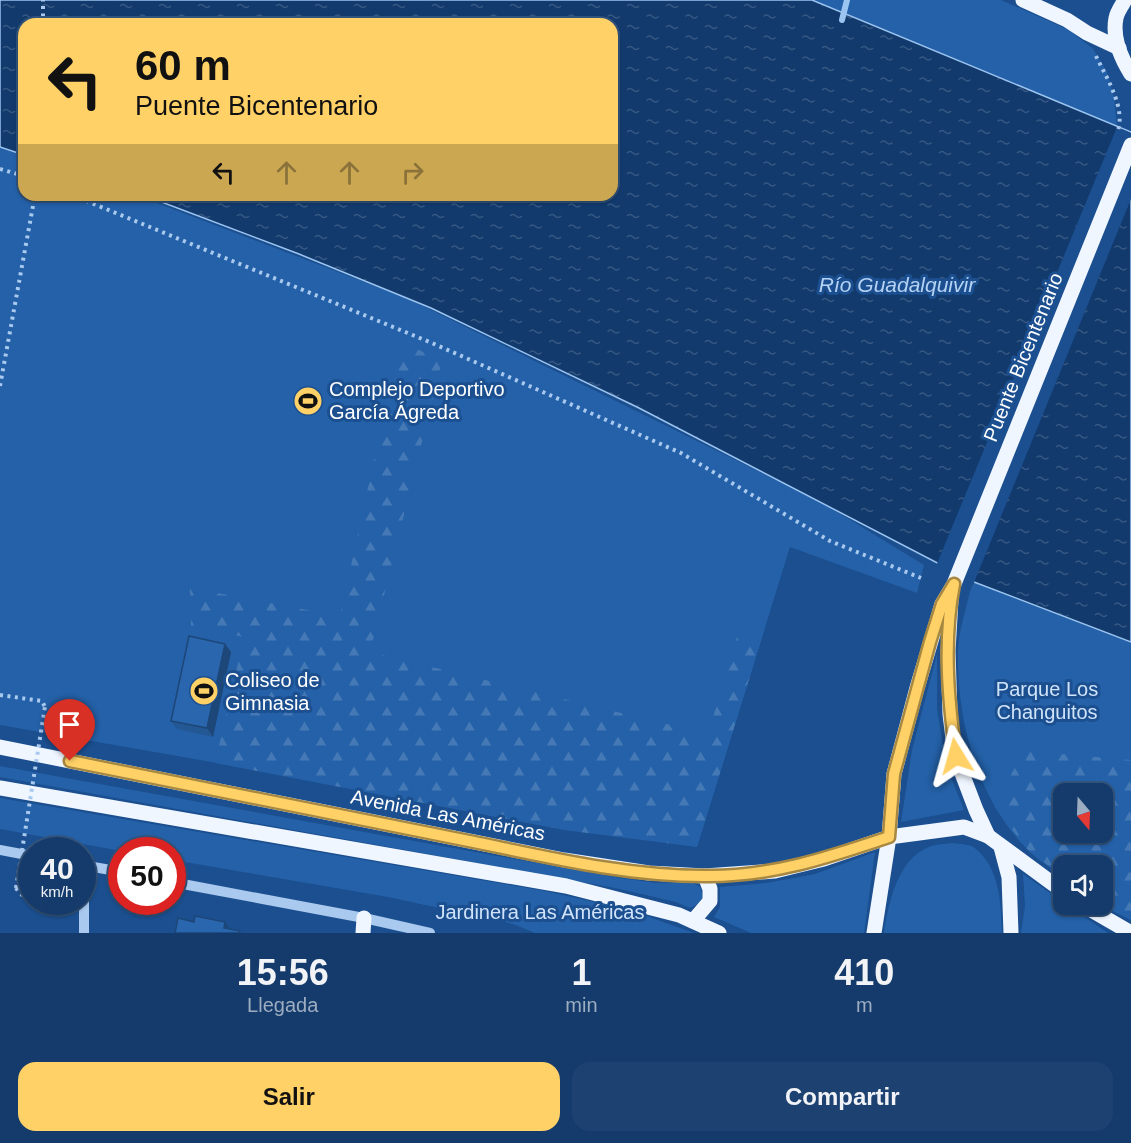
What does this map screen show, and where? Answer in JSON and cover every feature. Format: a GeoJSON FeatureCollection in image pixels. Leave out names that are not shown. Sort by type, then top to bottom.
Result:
{"type":"FeatureCollection","features":[{"type":"Feature","properties":{"kind":"main road"},"geometry":{"type":"LineString","coordinates":[[1023,0],[1119,48]]}},
{"type":"Feature","properties":{"kind":"main road"},"geometry":{"type":"LineString","coordinates":[[1125,0],[1116,17],[1116,36],[1121,57],[1131,74]]}},
{"type":"Feature","properties":{"kind":"main road","name":"Puente Bicentenario"},"geometry":{"type":"LineString","coordinates":[[874,933],[889,837],[894,774],[916,688],[942,604],[954,584],[1131,145]]}},
{"type":"Feature","properties":{"kind":"main road","name":"Puente Bicentenario"},"geometry":{"type":"LineString","coordinates":[[954,584],[950,607],[948,651],[950,714],[954,745],[975,810],[988,836]]}},
{"type":"Feature","properties":{"kind":"main road","name":"Avenida Las Américas"},"geometry":{"type":"LineString","coordinates":[[0,747],[564,860],[649,873],[705,876],[775,871],[824,859],[889,837],[964,827],[988,836]]}},
{"type":"Feature","properties":{"kind":"main road"},"geometry":{"type":"LineString","coordinates":[[0,788],[566,886],[679,915],[719,933]]}},
{"type":"Feature","properties":{"kind":"main road"},"geometry":{"type":"LineString","coordinates":[[988,836],[1053,884]]}},
{"type":"Feature","properties":{"kind":"main road"},"geometry":{"type":"LineString","coordinates":[[1001,847],[1010,877],[1011,933]]}},
{"type":"Feature","properties":{"kind":"main road"},"geometry":{"type":"LineString","coordinates":[[693,921],[711,901],[710,889],[705,876]]}},
{"type":"Feature","properties":{"kind":"main road"},"geometry":{"type":"LineString","coordinates":[[1101,915],[1131,933]]}},
{"type":"Feature","properties":{"kind":"street"},"geometry":{"type":"LineString","coordinates":[[0,850],[18,853]]}},
{"type":"Feature","properties":{"kind":"street"},"geometry":{"type":"LineString","coordinates":[[186,885],[363,926],[429,933]]}},
{"type":"Feature","properties":{"kind":"street"},"geometry":{"type":"LineString","coordinates":[[84,915],[84,933]]}},
{"type":"Feature","properties":{"kind":"path"},"geometry":{"type":"LineString","coordinates":[[43,0],[43,18]]}},
{"type":"Feature","properties":{"kind":"path"},"geometry":{"type":"LineString","coordinates":[[1087,33],[1118,106],[1119,128]]}},
{"type":"Feature","properties":{"kind":"path"},"geometry":{"type":"LineString","coordinates":[[0,169],[18,174]]}},
{"type":"Feature","properties":{"kind":"path"},"geometry":{"type":"LineString","coordinates":[[0,386],[34,201]]}},
{"type":"Feature","properties":{"kind":"path"},"geometry":{"type":"LineString","coordinates":[[87,201],[432,343],[681,453],[830,541],[921,578]]}},
{"type":"Feature","properties":{"kind":"path"},"geometry":{"type":"LineString","coordinates":[[0,695],[42,701],[45,707],[24,837]]}},
{"type":"Feature","properties":{"kind":"path"},"geometry":{"type":"LineString","coordinates":[[18,876],[16,888],[18,891]]}},
{"type":"Feature","properties":{"kind":"green space"},"geometry":{"type":"Polygon","coordinates":[[[811,0],[1001,0],[1069,30],[1093,49],[1107,72],[1114,97],[1117,127],[811,0]]]}},
{"type":"Feature","properties":{"kind":"green space","name":"Complejo Deportivo García Ágreda"},"geometry":{"type":"Polygon","coordinates":[[[0,146],[18,152],[18,201],[152,201],[409,299],[821,502],[924,565],[917,593],[790,547],[697,847],[0,725],[0,146]]]}},
{"type":"Feature","properties":{"kind":"green space"},"geometry":{"type":"Polygon","coordinates":[[[400,341],[442,361],[370,652],[708,734],[740,627],[764,631],[697,847],[564,830],[215,763],[244,637],[191,626],[190,588],[340,616],[400,341]]]}},
{"type":"Feature","properties":{"kind":"green space","name":"Parque Los Changuitos"},"geometry":{"type":"Polygon","coordinates":[[[974,582],[1131,642],[1131,920],[1113,911],[1113,855],[1053,855],[1053,870],[1031,853],[1010,829],[995,806],[973,756],[966,729],[958,675],[961,627],[974,582]]]}},
{"type":"Feature","properties":{"kind":"green space"},"geometry":{"type":"Polygon","coordinates":[[[937,654],[937,709],[946,765],[964,810],[901,822],[912,750],[937,654]]]}},
{"type":"Feature","properties":{"kind":"green space"},"geometry":{"type":"Polygon","coordinates":[[[1024,751],[1131,760],[1131,920],[1113,911],[1113,855],[1053,855],[1053,869],[1027,849],[994,806],[1024,751]]]}},
{"type":"Feature","properties":{"kind":"green space","name":"Jardinera Las Américas"},"geometry":{"type":"Polygon","coordinates":[[[0,766],[614,877],[656,883],[692,882],[700,887],[703,897],[698,904],[690,908],[676,902],[615,888],[0,777],[0,766]]]}},
{"type":"Feature","properties":{"kind":"green space","name":"Jardinera Las Américas"},"geometry":{"type":"Polygon","coordinates":[[[0,798],[545,891],[630,910],[694,933],[535,933],[513,924],[388,897],[186,862],[186,837],[108,837],[108,849],[96,846],[96,837],[44,837],[0,829],[0,798]]]}},
{"type":"Feature","properties":{"kind":"green space"},"geometry":{"type":"Polygon","coordinates":[[[953,843],[974,847],[990,866],[1000,899],[1002,933],[884,933],[896,883],[909,861],[929,847],[953,843]]]}},
{"type":"Feature","properties":{"kind":"green space"},"geometry":{"type":"Polygon","coordinates":[[[875,852],[864,933],[751,933],[714,917],[720,907],[720,887],[766,883],[815,874],[875,852]]]}},
{"type":"Feature","properties":{"kind":"green space"},"geometry":{"type":"Polygon","coordinates":[[[1023,874],[1053,895],[1053,915],[1082,915],[1108,933],[1021,933],[1025,906],[1023,874]]]}},
{"type":"Feature","properties":{"kind":"water","name":"Río Guadalquivir"},"geometry":{"type":"Polygon","coordinates":[[[0,0],[812,0],[1131,132],[1131,642],[974,582],[639,408],[431,308],[299,254],[159,201],[618,201],[618,18],[18,18],[18,153],[0,147],[0,0]]]}},
{"type":"Feature","properties":{"kind":"pier"},"geometry":{"type":"Polygon","coordinates":[[[1117,127],[1131,133],[1131,199],[973,585],[936,566],[1117,127]]]}},
{"type":"Feature","properties":{"kind":"building","name":"Coliseo de Gimnasia"},"geometry":{"type":"Polygon","coordinates":[[[189,636],[225,644],[207,728],[171,721],[189,636]]]}},
{"type":"Feature","properties":{"kind":"building"},"geometry":{"type":"Polygon","coordinates":[[[195,916],[225,922],[224,928],[240,931],[239,933],[175,933],[178,918],[194,922],[195,916]]]}},
{"type":"Feature","properties":{"kind":"waterway"},"geometry":{"type":"LineString","coordinates":[[842,20],[847,0]]}},
{"type":"Feature","properties":{"kind":"place","name":"Complejo Deportivo García Ágreda"},"geometry":{"type":"Point","coordinates":[308,401]}},
{"type":"Feature","properties":{"kind":"place","name":"Coliseo de Gimnasia"},"geometry":{"type":"Point","coordinates":[204,691]}},
{"type":"Feature","properties":{"kind":"route"},"geometry":{"type":"LineString","coordinates":[[70,761],[564,860],[649,873],[705,876],[775,871],[824,859],[889,837],[894,774],[916,688],[942,604],[954,584],[950,607],[948,651],[950,714],[956,756]]}}]}
